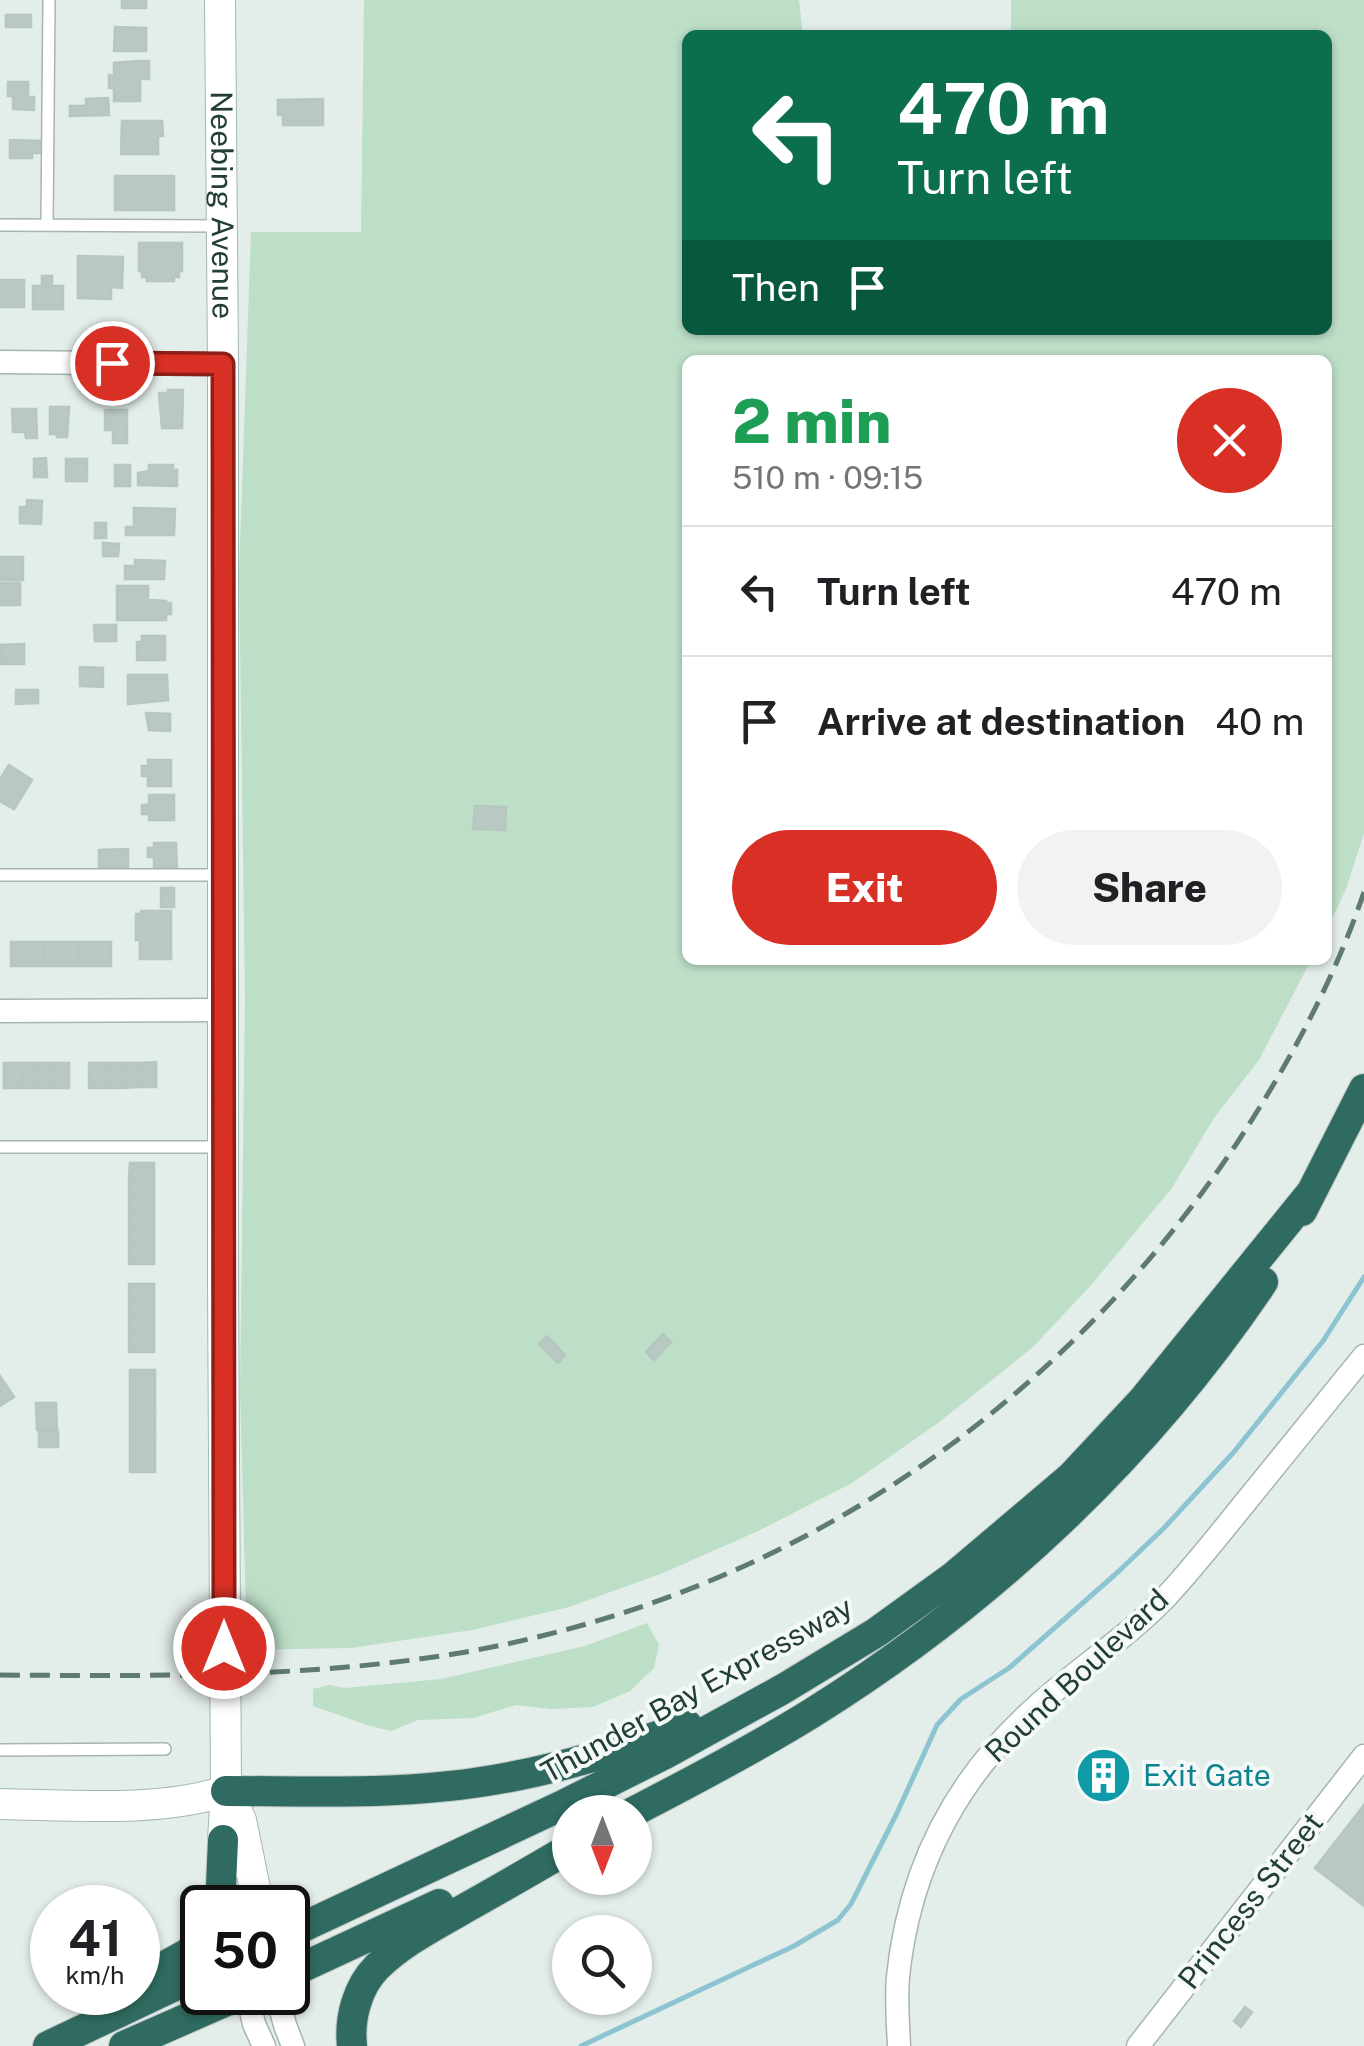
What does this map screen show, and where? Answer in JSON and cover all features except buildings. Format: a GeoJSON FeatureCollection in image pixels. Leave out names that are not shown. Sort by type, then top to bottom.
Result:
{"type":"FeatureCollection","features":[{"type":"Feature","properties":{"kind":"highway"},"geometry":{"type":"LineString","coordinates":[[652,1802],[813,1713],[933,1630],[1029,1552],[1120,1462],[1231,1330],[1280,1255],[1364,1089]]}},
{"type":"Feature","properties":{"kind":"highway","name":"Thunder Bay Expressway"},"geometry":{"type":"LineString","coordinates":[[310,1924],[665,1754],[876,1632],[953,1577],[1070,1477],[1143,1400],[1310,1194]]}},
{"type":"Feature","properties":{"kind":"highway"},"geometry":{"type":"LineString","coordinates":[[226,1791],[402,1789],[483,1782],[558,1768],[630,1746],[784,1688]]}},
{"type":"Feature","properties":{"kind":"highway"},"geometry":{"type":"LineString","coordinates":[[221,1885],[223,1840]]}},
{"type":"Feature","properties":{"kind":"highway"},"geometry":{"type":"LineString","coordinates":[[310,1964],[552,1854]]}},
{"type":"Feature","properties":{"kind":"highway"},"geometry":{"type":"LineString","coordinates":[[352,2046],[354,2011],[376,1967],[428,1930],[552,1857]]}},
{"type":"Feature","properties":{"kind":"highway"},"geometry":{"type":"LineString","coordinates":[[48,2046],[180,1983]]}},
{"type":"Feature","properties":{"kind":"highway"},"geometry":{"type":"LineString","coordinates":[[28,2046],[79,2015]]}},
{"type":"Feature","properties":{"kind":"highway"},"geometry":{"type":"LineString","coordinates":[[124,2046],[196,2015]]}},
{"type":"Feature","properties":{"kind":"main road","name":"Neebing Avenue"},"geometry":{"type":"LineString","coordinates":[[220,0],[226,1791],[223,1840],[229,1885]]}},
{"type":"Feature","properties":{"kind":"main road","name":"Neebing Avenue"},"geometry":{"type":"LineString","coordinates":[[226,1791],[241,1820],[254,1885]]}},
{"type":"Feature","properties":{"kind":"main road"},"geometry":{"type":"LineString","coordinates":[[0,1804],[169,1804],[226,1791]]}},
{"type":"Feature","properties":{"kind":"street"},"geometry":{"type":"LineString","coordinates":[[0,362],[223,364]]}},
{"type":"Feature","properties":{"kind":"street"},"geometry":{"type":"LineString","coordinates":[[0,1012],[224,1010]]}},
{"type":"Feature","properties":{"kind":"street","name":"Round Boulevard"},"geometry":{"type":"LineString","coordinates":[[898,2046],[898,1981],[908,1922],[936,1836],[965,1786],[1018,1722],[1136,1624],[1178,1583],[1364,1356]]}},
{"type":"Feature","properties":{"kind":"street","name":"Princess Street"},"geometry":{"type":"LineString","coordinates":[[1138,2046],[1364,1756]]}},
{"type":"Feature","properties":{"kind":"street"},"geometry":{"type":"LineString","coordinates":[[252,2015],[264,2046]]}},
{"type":"Feature","properties":{"kind":"street"},"geometry":{"type":"LineString","coordinates":[[283,2015],[293,2046]]}},
{"type":"Feature","properties":{"kind":"lane"},"geometry":{"type":"LineString","coordinates":[[47,226],[48,0]]}},
{"type":"Feature","properties":{"kind":"lane"},"geometry":{"type":"LineString","coordinates":[[0,225],[221,226]]}},
{"type":"Feature","properties":{"kind":"lane"},"geometry":{"type":"LineString","coordinates":[[0,875],[224,874]]}},
{"type":"Feature","properties":{"kind":"lane"},"geometry":{"type":"LineString","coordinates":[[0,1147],[224,1146]]}},
{"type":"Feature","properties":{"kind":"lane"},"geometry":{"type":"LineString","coordinates":[[0,1750],[165,1749]]}},
{"type":"Feature","properties":{"kind":"green space"},"geometry":{"type":"Polygon","coordinates":[[[364,0],[799,0],[802,30],[682,30],[682,335],[1332,335],[1332,30],[1011,30],[1011,0],[1364,0],[1364,833],[1332,919],[1332,355],[682,355],[682,965],[1308,965],[1259,1060],[1214,1118],[1172,1188],[1092,1284],[1032,1348],[938,1423],[852,1483],[663,1573],[569,1607],[472,1630],[351,1648],[247,1650],[240,1390],[245,996],[239,573],[251,232],[361,232],[364,0]]]}},
{"type":"Feature","properties":{"kind":"green space"},"geometry":{"type":"Polygon","coordinates":[[[647,1623],[659,1645],[654,1668],[630,1691],[593,1707],[551,1709],[516,1705],[473,1718],[418,1720],[391,1731],[313,1706],[313,1689],[329,1685],[345,1688],[441,1679],[585,1646],[647,1623]]]}},
{"type":"Feature","properties":{"kind":"waterway"},"geometry":{"type":"LineString","coordinates":[[581,2046],[794,1946],[838,1920],[851,1904],[937,1725],[961,1699],[1009,1668],[1164,1528],[1233,1453],[1323,1341],[1364,1277]]}},
{"type":"Feature","properties":{"kind":"railway"},"geometry":{"type":"LineString","coordinates":[[0,1675],[288,1671],[460,1653],[579,1626],[692,1588],[800,1539],[902,1479],[997,1409],[1084,1330],[1165,1241],[1237,1143],[1292,1053],[1339,958],[1364,892]]}},
{"type":"Feature","properties":{"kind":"place","name":"Exit Gate"},"geometry":{"type":"Point","coordinates":[1104,1776]}},
{"type":"Feature","properties":{"kind":"route"},"geometry":{"type":"LineString","coordinates":[[112,363],[223,364],[224,1648]]}}]}
